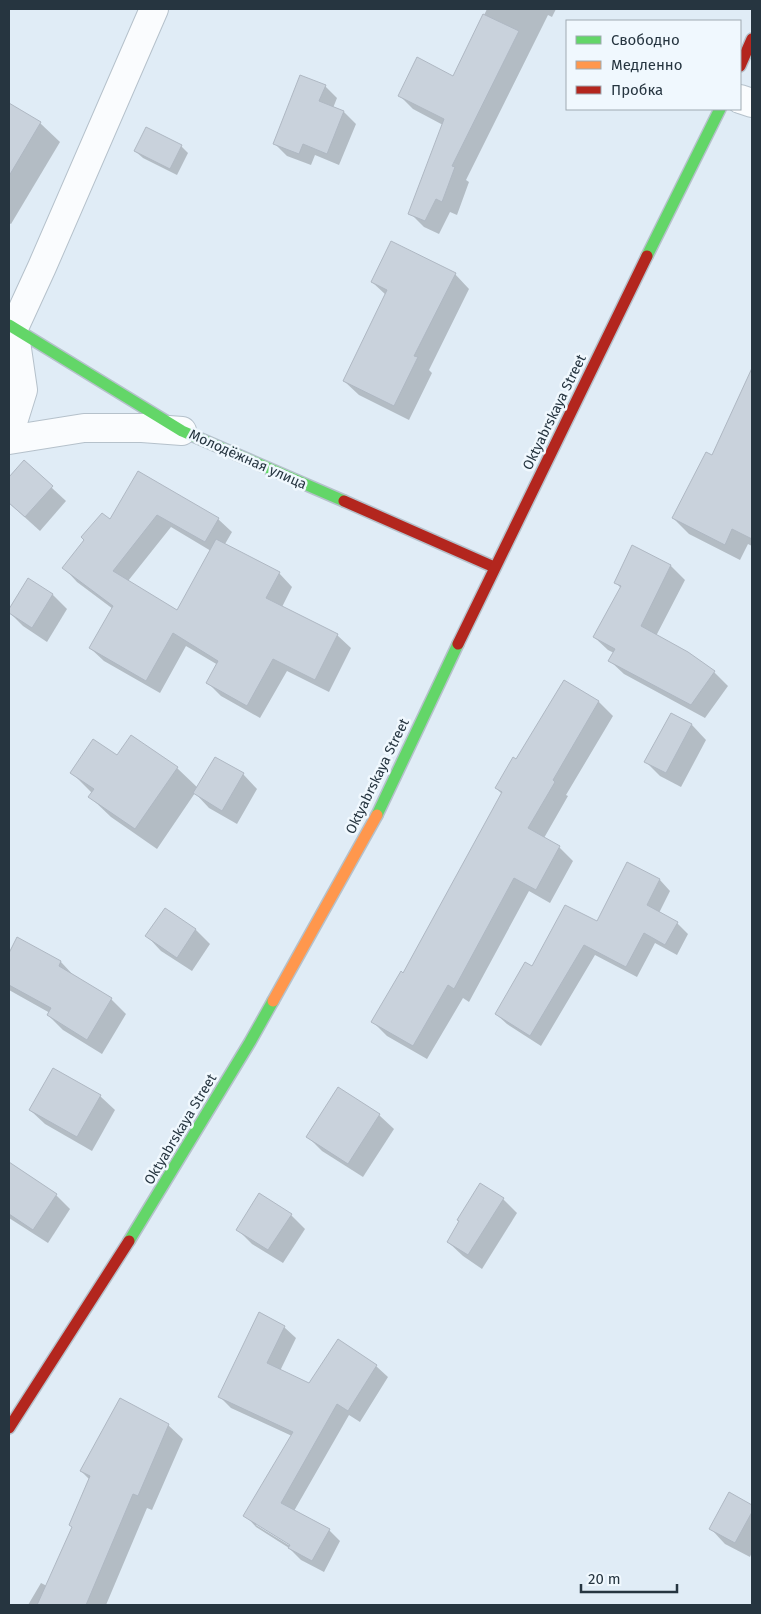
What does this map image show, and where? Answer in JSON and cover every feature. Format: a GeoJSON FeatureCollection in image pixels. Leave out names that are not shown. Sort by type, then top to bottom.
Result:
{"type":"FeatureCollection","features":[{"type":"Feature","properties":{"kind":"street"},"geometry":{"type":"LineString","coordinates":[[9,435],[23,390],[11,326],[42,267],[154,9]]}},
{"type":"Feature","properties":{"kind":"street"},"geometry":{"type":"LineString","coordinates":[[741,64],[752,39]]}},
{"type":"Feature","properties":{"kind":"street","name":"Oktyabrskaya Street"},"geometry":{"type":"LineString","coordinates":[[9,1428],[141,1223],[250,1042],[377,815],[494,567],[720,110]]}},
{"type":"Feature","properties":{"kind":"street","name":"Молодёжная улица"},"geometry":{"type":"LineString","coordinates":[[11,326],[182,431],[494,567]]}},
{"type":"Feature","properties":{"kind":"street"},"geometry":{"type":"LineString","coordinates":[[9,440],[84,428],[182,431]]}},
{"type":"Feature","properties":{"kind":"building"},"geometry":{"type":"Polygon","coordinates":[[[483,14],[519,31],[452,166],[455,167],[442,202],[436,199],[425,221],[408,214],[444,119],[398,96],[417,57],[453,76],[483,14]]]}},
{"type":"Feature","properties":{"kind":"building"},"geometry":{"type":"Polygon","coordinates":[[[300,75],[326,85],[319,101],[344,111],[327,154],[303,144],[299,154],[273,144],[300,75]]]}},
{"type":"Feature","properties":{"kind":"building"},"geometry":{"type":"Polygon","coordinates":[[[9,103],[41,122],[9,176],[9,103]]]}},
{"type":"Feature","properties":{"kind":"building"},"geometry":{"type":"Polygon","coordinates":[[[146,127],[182,145],[170,169],[134,151],[146,127]]]}},
{"type":"Feature","properties":{"kind":"building"},"geometry":{"type":"Polygon","coordinates":[[[391,241],[456,273],[414,356],[418,357],[394,406],[343,381],[387,290],[371,282],[391,241]]]}},
{"type":"Feature","properties":{"kind":"building"},"geometry":{"type":"Polygon","coordinates":[[[752,368],[752,539],[732,529],[725,545],[672,518],[706,452],[712,455],[752,368]]]}},
{"type":"Feature","properties":{"kind":"building"},"geometry":{"type":"Polygon","coordinates":[[[24,460],[53,486],[25,517],[9,503],[9,477],[24,460]]]}},
{"type":"Feature","properties":{"kind":"building"},"geometry":{"type":"Polygon","coordinates":[[[138,471],[219,518],[205,542],[157,515],[113,571],[177,610],[216,539],[280,572],[266,598],[338,634],[315,680],[273,659],[247,706],[206,683],[218,661],[173,633],[146,681],[89,648],[113,606],[62,568],[84,540],[81,537],[102,513],[110,519],[138,471]]]}},
{"type":"Feature","properties":{"kind":"building"},"geometry":{"type":"Polygon","coordinates":[[[632,545],[671,565],[641,626],[688,652],[715,671],[691,705],[608,661],[615,649],[593,637],[621,586],[614,583],[632,545]]]}},
{"type":"Feature","properties":{"kind":"building"},"geometry":{"type":"Polygon","coordinates":[[[28,578],[53,594],[32,628],[9,613],[9,609],[28,578]]]}},
{"type":"Feature","properties":{"kind":"building"},"geometry":{"type":"Polygon","coordinates":[[[564,680],[599,701],[553,780],[555,782],[528,828],[560,846],[536,890],[514,878],[454,989],[448,985],[413,1046],[371,1022],[401,971],[403,973],[502,792],[495,788],[513,757],[516,759],[564,680]]]}},
{"type":"Feature","properties":{"kind":"building"},"geometry":{"type":"Polygon","coordinates":[[[671,713],[692,724],[666,773],[644,762],[671,713]]]}},
{"type":"Feature","properties":{"kind":"building"},"geometry":{"type":"Polygon","coordinates":[[[131,735],[178,767],[135,829],[88,797],[94,789],[70,773],[93,739],[117,755],[131,735]]]}},
{"type":"Feature","properties":{"kind":"building"},"geometry":{"type":"Polygon","coordinates":[[[215,757],[244,773],[222,811],[193,793],[215,757]]]}},
{"type":"Feature","properties":{"kind":"building"},"geometry":{"type":"Polygon","coordinates":[[[627,862],[660,879],[647,905],[678,922],[665,945],[644,933],[626,967],[584,945],[530,1036],[495,1014],[525,962],[532,966],[565,905],[597,921],[627,862]]]}},
{"type":"Feature","properties":{"kind":"building"},"geometry":{"type":"Polygon","coordinates":[[[165,908],[196,929],[177,958],[145,936],[165,908]]]}},
{"type":"Feature","properties":{"kind":"building"},"geometry":{"type":"Polygon","coordinates":[[[17,937],[61,961],[59,966],[112,998],[87,1040],[47,1015],[51,1008],[9,985],[9,953],[17,937]]]}},
{"type":"Feature","properties":{"kind":"building"},"geometry":{"type":"Polygon","coordinates":[[[53,1068],[101,1095],[77,1137],[29,1110],[53,1068]]]}},
{"type":"Feature","properties":{"kind":"building"},"geometry":{"type":"Polygon","coordinates":[[[338,1087],[380,1114],[348,1164],[306,1137],[338,1087]]]}},
{"type":"Feature","properties":{"kind":"building"},"geometry":{"type":"Polygon","coordinates":[[[9,1162],[57,1194],[33,1230],[9,1214],[9,1162]]]}},
{"type":"Feature","properties":{"kind":"building"},"geometry":{"type":"Polygon","coordinates":[[[480,1183],[504,1198],[468,1255],[447,1242],[459,1221],[457,1220],[480,1183]]]}},
{"type":"Feature","properties":{"kind":"building"},"geometry":{"type":"Polygon","coordinates":[[[259,1193],[292,1214],[268,1250],[236,1230],[259,1193]]]}},
{"type":"Feature","properties":{"kind":"building"},"geometry":{"type":"Polygon","coordinates":[[[259,1312],[285,1326],[267,1363],[309,1383],[338,1339],[377,1365],[348,1411],[337,1404],[281,1503],[330,1529],[312,1561],[288,1548],[290,1545],[243,1516],[293,1432],[218,1397],[259,1312]]]}},
{"type":"Feature","properties":{"kind":"building"},"geometry":{"type":"Polygon","coordinates":[[[120,1398],[169,1424],[138,1496],[133,1494],[86,1605],[37,1605],[72,1527],[69,1525],[90,1476],[80,1471],[120,1398]]]}},
{"type":"Feature","properties":{"kind":"building"},"geometry":{"type":"Polygon","coordinates":[[[729,1492],[752,1505],[752,1512],[735,1543],[709,1529],[729,1492]]]}},
{"type":"Feature","properties":{"kind":"traffic: fast"},"geometry":{"type":"LineString","coordinates":[[647,256],[720,110]]}},
{"type":"Feature","properties":{"kind":"traffic: fast"},"geometry":{"type":"LineString","coordinates":[[9,325],[182,431],[344,501]]}},
{"type":"Feature","properties":{"kind":"traffic: fast"},"geometry":{"type":"LineString","coordinates":[[377,815],[458,644]]}},
{"type":"Feature","properties":{"kind":"traffic: fast"},"geometry":{"type":"LineString","coordinates":[[129,1241],[273,1001]]}},
{"type":"Feature","properties":{"kind":"traffic: slow"},"geometry":{"type":"LineString","coordinates":[[273,1001],[377,815]]}},
{"type":"Feature","properties":{"kind":"traffic: jam"},"geometry":{"type":"LineString","coordinates":[[741,64],[752,39]]}},
{"type":"Feature","properties":{"kind":"traffic: jam"},"geometry":{"type":"LineString","coordinates":[[458,644],[647,256]]}},
{"type":"Feature","properties":{"kind":"traffic: jam"},"geometry":{"type":"LineString","coordinates":[[344,501],[494,567]]}},
{"type":"Feature","properties":{"kind":"traffic: jam"},"geometry":{"type":"LineString","coordinates":[[9,1428],[129,1241]]}}]}
